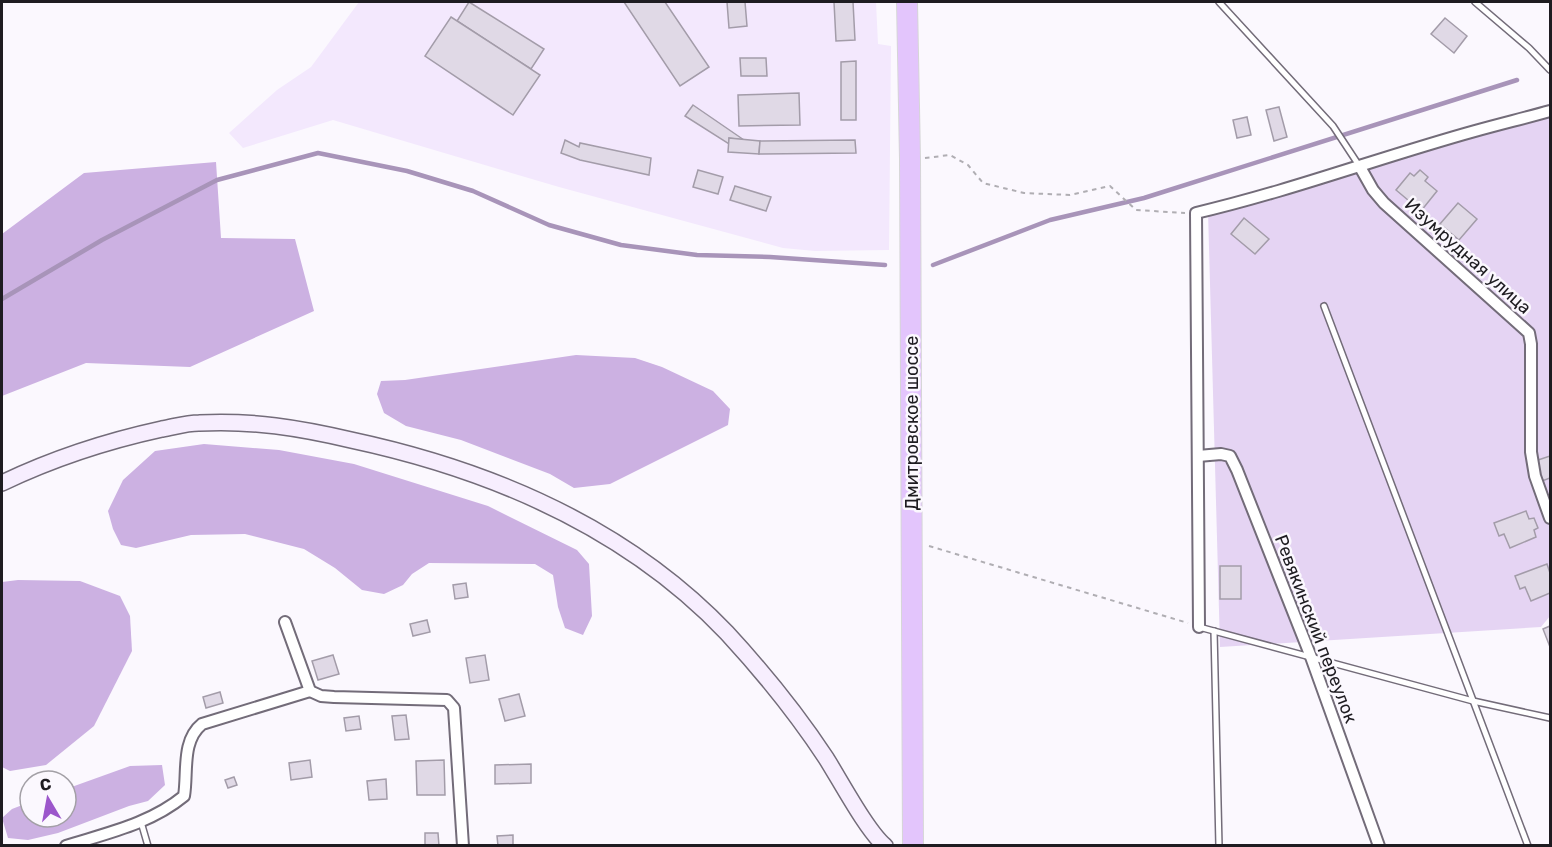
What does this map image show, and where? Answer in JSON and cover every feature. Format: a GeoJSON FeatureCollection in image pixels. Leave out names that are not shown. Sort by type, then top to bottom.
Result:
{"type":"FeatureCollection","features":[{"type":"Feature","properties":{"kind":"highway","name":"Дмитровское шоссе"},"geometry":{"type":"LineString","coordinates":[[907,2],[910,159],[913,846]]}},
{"type":"Feature","properties":{"kind":"street"},"geometry":{"type":"LineString","coordinates":[[1199,627],[1196,213],[1360,167],[1474,131],[1551,111]]}},
{"type":"Feature","properties":{"kind":"street","name":"Изумрудная улица"},"geometry":{"type":"LineString","coordinates":[[1360,167],[1373,190],[1384,203],[1529,333],[1531,344],[1531,452],[1535,476],[1551,518]]}},
{"type":"Feature","properties":{"kind":"street"},"geometry":{"type":"LineString","coordinates":[[2,483],[67,456],[131,436],[195,423],[244,421],[302,429],[401,451],[488,479],[564,512],[624,547],[678,587],[727,633],[775,689],[885,846]]}},
{"type":"Feature","properties":{"kind":"street","name":"Ревякинский переулок"},"geometry":{"type":"LineString","coordinates":[[1198,456],[1221,454],[1230,456],[1238,470],[1311,657],[1379,846]]}},
{"type":"Feature","properties":{"kind":"street"},"geometry":{"type":"LineString","coordinates":[[285,622],[310,691]]}},
{"type":"Feature","properties":{"kind":"street"},"geometry":{"type":"LineString","coordinates":[[66,846],[141,822],[169,808],[184,796],[188,746],[195,729],[202,724],[310,691],[321,696],[334,697],[447,700],[454,708],[463,846]]}},
{"type":"Feature","properties":{"kind":"lane"},"geometry":{"type":"LineString","coordinates":[[1219,2],[1333,126],[1360,167]]}},
{"type":"Feature","properties":{"kind":"lane"},"geometry":{"type":"LineString","coordinates":[[1475,2],[1551,70]]}},
{"type":"Feature","properties":{"kind":"lane"},"geometry":{"type":"LineString","coordinates":[[1324,306],[1528,846]]}},
{"type":"Feature","properties":{"kind":"lane"},"geometry":{"type":"LineString","coordinates":[[1199,627],[1473,701],[1551,718]]}},
{"type":"Feature","properties":{"kind":"lane"},"geometry":{"type":"LineString","coordinates":[[1214,631],[1219,846]]}},
{"type":"Feature","properties":{"kind":"lane"},"geometry":{"type":"LineString","coordinates":[[141,822],[148,846]]}},
{"type":"Feature","properties":{"kind":"path"},"geometry":{"type":"LineString","coordinates":[[910,159],[950,155],[968,165],[983,183],[1024,193],[1070,195],[1110,186],[1136,210],[1196,213]]}},
{"type":"Feature","properties":{"kind":"path"},"geometry":{"type":"LineString","coordinates":[[912,541],[1199,627]]}},
{"type":"Feature","properties":{"kind":"shaded area"},"geometry":{"type":"Polygon","coordinates":[[[359,2],[876,2],[878,44],[891,46],[889,250],[815,251],[783,248],[559,187],[333,120],[243,148],[229,133],[277,90],[311,67],[359,2]]]}},
{"type":"Feature","properties":{"kind":"shaded area"},"geometry":{"type":"Polygon","coordinates":[[[1550,104],[1550,616],[1541,627],[1220,647],[1208,211],[1445,133],[1550,104]]]}},
{"type":"Feature","properties":{"kind":"shaded area"},"geometry":{"type":"Polygon","coordinates":[[[216,162],[221,238],[295,239],[314,311],[190,367],[86,363],[2,396],[2,234],[84,173],[216,162]]]}},
{"type":"Feature","properties":{"kind":"shaded area"},"geometry":{"type":"Polygon","coordinates":[[[576,355],[635,358],[662,367],[713,391],[730,409],[728,425],[610,484],[574,488],[550,474],[461,440],[406,426],[384,413],[377,394],[381,381],[405,380],[576,355]]]}},
{"type":"Feature","properties":{"kind":"shaded area"},"geometry":{"type":"Polygon","coordinates":[[[204,444],[279,450],[354,464],[488,506],[577,550],[589,564],[592,616],[583,635],[565,628],[558,607],[553,575],[535,564],[429,563],[412,574],[403,585],[384,594],[362,590],[335,568],[304,549],[245,534],[191,535],[136,548],[121,545],[108,511],[123,480],[155,451],[204,444]]]}},
{"type":"Feature","properties":{"kind":"shaded area"},"geometry":{"type":"Polygon","coordinates":[[[80,581],[120,596],[130,616],[132,651],[94,726],[46,765],[10,771],[2,767],[2,582],[80,581]]]}},
{"type":"Feature","properties":{"kind":"shaded area"},"geometry":{"type":"Polygon","coordinates":[[[162,765],[165,785],[148,801],[78,825],[78,785],[130,766],[162,765]]]}},
{"type":"Feature","properties":{"kind":"shaded area"},"geometry":{"type":"Polygon","coordinates":[[[18,807],[18,829],[69,829],[28,840],[8,838],[2,818],[18,807]]]}},
{"type":"Feature","properties":{"kind":"building"},"geometry":{"type":"Polygon","coordinates":[[[469,2],[544,49],[531,69],[457,21],[469,2]]]}},
{"type":"Feature","properties":{"kind":"building"},"geometry":{"type":"Polygon","coordinates":[[[624,2],[665,2],[709,67],[680,86],[624,2]]]}},
{"type":"Feature","properties":{"kind":"building"},"geometry":{"type":"Polygon","coordinates":[[[727,2],[745,2],[747,26],[729,28],[727,2]]]}},
{"type":"Feature","properties":{"kind":"building"},"geometry":{"type":"Polygon","coordinates":[[[834,2],[853,2],[855,40],[836,41],[834,2]]]}},
{"type":"Feature","properties":{"kind":"building"},"geometry":{"type":"Polygon","coordinates":[[[451,17],[540,75],[513,115],[425,56],[451,17]]]}},
{"type":"Feature","properties":{"kind":"building"},"geometry":{"type":"Polygon","coordinates":[[[1445,18],[1467,36],[1454,53],[1431,34],[1445,18]]]}},
{"type":"Feature","properties":{"kind":"building"},"geometry":{"type":"Polygon","coordinates":[[[740,58],[766,58],[767,76],[741,76],[740,58]]]}},
{"type":"Feature","properties":{"kind":"building"},"geometry":{"type":"Polygon","coordinates":[[[856,61],[856,120],[841,120],[841,62],[856,61]]]}},
{"type":"Feature","properties":{"kind":"building"},"geometry":{"type":"Polygon","coordinates":[[[799,93],[800,125],[739,126],[738,95],[799,93]]]}},
{"type":"Feature","properties":{"kind":"building"},"geometry":{"type":"Polygon","coordinates":[[[693,105],[744,140],[729,138],[729,144],[685,116],[693,105]]]}},
{"type":"Feature","properties":{"kind":"building"},"geometry":{"type":"Polygon","coordinates":[[[1279,107],[1287,137],[1274,141],[1266,110],[1279,107]]]}},
{"type":"Feature","properties":{"kind":"building"},"geometry":{"type":"Polygon","coordinates":[[[1247,117],[1251,135],[1237,138],[1233,120],[1247,117]]]}},
{"type":"Feature","properties":{"kind":"building"},"geometry":{"type":"Polygon","coordinates":[[[729,138],[760,141],[759,154],[728,152],[729,138]]]}},
{"type":"Feature","properties":{"kind":"building"},"geometry":{"type":"Polygon","coordinates":[[[565,140],[579,147],[580,143],[651,158],[649,175],[580,160],[561,153],[565,140]]]}},
{"type":"Feature","properties":{"kind":"building"},"geometry":{"type":"Polygon","coordinates":[[[855,140],[856,153],[759,154],[760,141],[855,140]]]}},
{"type":"Feature","properties":{"kind":"building"},"geometry":{"type":"Polygon","coordinates":[[[698,170],[723,177],[718,194],[693,187],[698,170]]]}},
{"type":"Feature","properties":{"kind":"building"},"geometry":{"type":"Polygon","coordinates":[[[1420,170],[1428,177],[1425,181],[1437,191],[1421,211],[1396,190],[1410,173],[1414,176],[1420,170]]]}},
{"type":"Feature","properties":{"kind":"building"},"geometry":{"type":"Polygon","coordinates":[[[735,186],[771,197],[766,211],[730,200],[735,186]]]}},
{"type":"Feature","properties":{"kind":"building"},"geometry":{"type":"Polygon","coordinates":[[[1458,203],[1477,219],[1459,240],[1440,224],[1458,203]]]}},
{"type":"Feature","properties":{"kind":"building"},"geometry":{"type":"Polygon","coordinates":[[[1244,218],[1269,239],[1255,254],[1231,234],[1244,218]]]}},
{"type":"Feature","properties":{"kind":"building"},"geometry":{"type":"Polygon","coordinates":[[[1550,456],[1550,478],[1542,481],[1535,461],[1550,456]]]}},
{"type":"Feature","properties":{"kind":"building"},"geometry":{"type":"Polygon","coordinates":[[[1526,511],[1529,519],[1534,518],[1538,528],[1534,530],[1536,537],[1510,548],[1504,534],[1499,536],[1494,523],[1526,511]]]}},
{"type":"Feature","properties":{"kind":"building"},"geometry":{"type":"Polygon","coordinates":[[[1547,564],[1550,573],[1550,593],[1531,601],[1525,587],[1520,589],[1515,576],[1547,564]]]}},
{"type":"Feature","properties":{"kind":"building"},"geometry":{"type":"Polygon","coordinates":[[[1220,566],[1241,566],[1241,599],[1220,599],[1220,566]]]}},
{"type":"Feature","properties":{"kind":"building"},"geometry":{"type":"Polygon","coordinates":[[[466,583],[468,597],[455,599],[453,585],[466,583]]]}},
{"type":"Feature","properties":{"kind":"building"},"geometry":{"type":"Polygon","coordinates":[[[427,620],[430,632],[413,636],[410,624],[427,620]]]}},
{"type":"Feature","properties":{"kind":"building"},"geometry":{"type":"Polygon","coordinates":[[[1550,626],[1550,647],[1543,629],[1550,626]]]}},
{"type":"Feature","properties":{"kind":"building"},"geometry":{"type":"Polygon","coordinates":[[[333,655],[339,674],[318,680],[312,661],[333,655]]]}},
{"type":"Feature","properties":{"kind":"building"},"geometry":{"type":"Polygon","coordinates":[[[485,655],[489,680],[470,683],[466,658],[485,655]]]}},
{"type":"Feature","properties":{"kind":"building"},"geometry":{"type":"Polygon","coordinates":[[[220,692],[223,703],[206,708],[203,697],[220,692]]]}},
{"type":"Feature","properties":{"kind":"building"},"geometry":{"type":"Polygon","coordinates":[[[519,694],[525,716],[505,721],[499,699],[519,694]]]}},
{"type":"Feature","properties":{"kind":"building"},"geometry":{"type":"Polygon","coordinates":[[[406,715],[409,739],[395,740],[392,716],[406,715]]]}},
{"type":"Feature","properties":{"kind":"building"},"geometry":{"type":"Polygon","coordinates":[[[359,716],[361,729],[346,731],[344,718],[359,716]]]}},
{"type":"Feature","properties":{"kind":"building"},"geometry":{"type":"Polygon","coordinates":[[[310,760],[312,777],[291,780],[289,763],[310,760]]]}},
{"type":"Feature","properties":{"kind":"building"},"geometry":{"type":"Polygon","coordinates":[[[444,760],[445,795],[417,795],[416,761],[444,760]]]}},
{"type":"Feature","properties":{"kind":"building"},"geometry":{"type":"Polygon","coordinates":[[[531,764],[531,783],[495,784],[495,765],[531,764]]]}},
{"type":"Feature","properties":{"kind":"building"},"geometry":{"type":"Polygon","coordinates":[[[234,777],[237,785],[228,788],[225,780],[234,777]]]}},
{"type":"Feature","properties":{"kind":"building"},"geometry":{"type":"Polygon","coordinates":[[[386,779],[387,799],[369,800],[367,781],[386,779]]]}},
{"type":"Feature","properties":{"kind":"building"},"geometry":{"type":"Polygon","coordinates":[[[425,833],[438,833],[439,846],[425,846],[425,833]]]}},
{"type":"Feature","properties":{"kind":"building"},"geometry":{"type":"Polygon","coordinates":[[[513,835],[513,846],[498,846],[497,836],[513,835]]]}},
{"type":"Feature","properties":{"kind":"waterway"},"geometry":{"type":"LineString","coordinates":[[933,265],[1050,220],[1144,198],[1517,80]]}},
{"type":"Feature","properties":{"kind":"waterway"},"geometry":{"type":"LineString","coordinates":[[2,299],[102,240],[217,180],[318,153],[407,171],[473,191],[549,225],[621,245],[697,255],[770,257],[885,265]]}}]}
